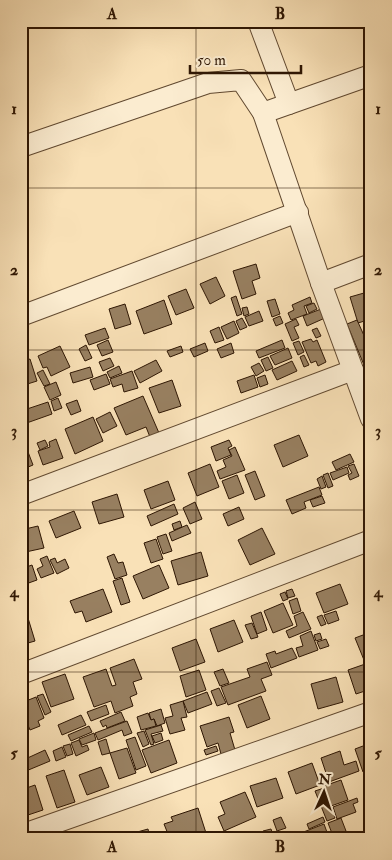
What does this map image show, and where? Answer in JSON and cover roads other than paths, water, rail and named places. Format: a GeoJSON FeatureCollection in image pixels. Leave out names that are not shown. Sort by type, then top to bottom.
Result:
{"type":"FeatureCollection","features":[{"type":"Feature","properties":{"kind":"street"},"geometry":{"type":"LineString","coordinates":[[258,21],[289,104]]}},
{"type":"Feature","properties":{"kind":"street"},"geometry":{"type":"LineString","coordinates":[[263,113],[371,75]]}},
{"type":"Feature","properties":{"kind":"street"},"geometry":{"type":"LineString","coordinates":[[21,147],[208,82],[241,80],[263,113],[321,284],[371,419]]}},
{"type":"Feature","properties":{"kind":"street"},"geometry":{"type":"LineString","coordinates":[[21,316],[298,212]]}},
{"type":"Feature","properties":{"kind":"street"},"geometry":{"type":"LineString","coordinates":[[321,284],[371,264]]}},
{"type":"Feature","properties":{"kind":"street"},"geometry":{"type":"LineString","coordinates":[[21,495],[353,370]]}},
{"type":"Feature","properties":{"kind":"street"},"geometry":{"type":"LineString","coordinates":[[21,674],[371,540]]}},
{"type":"Feature","properties":{"kind":"street"},"geometry":{"type":"LineString","coordinates":[[21,835],[371,712]]}}]}
